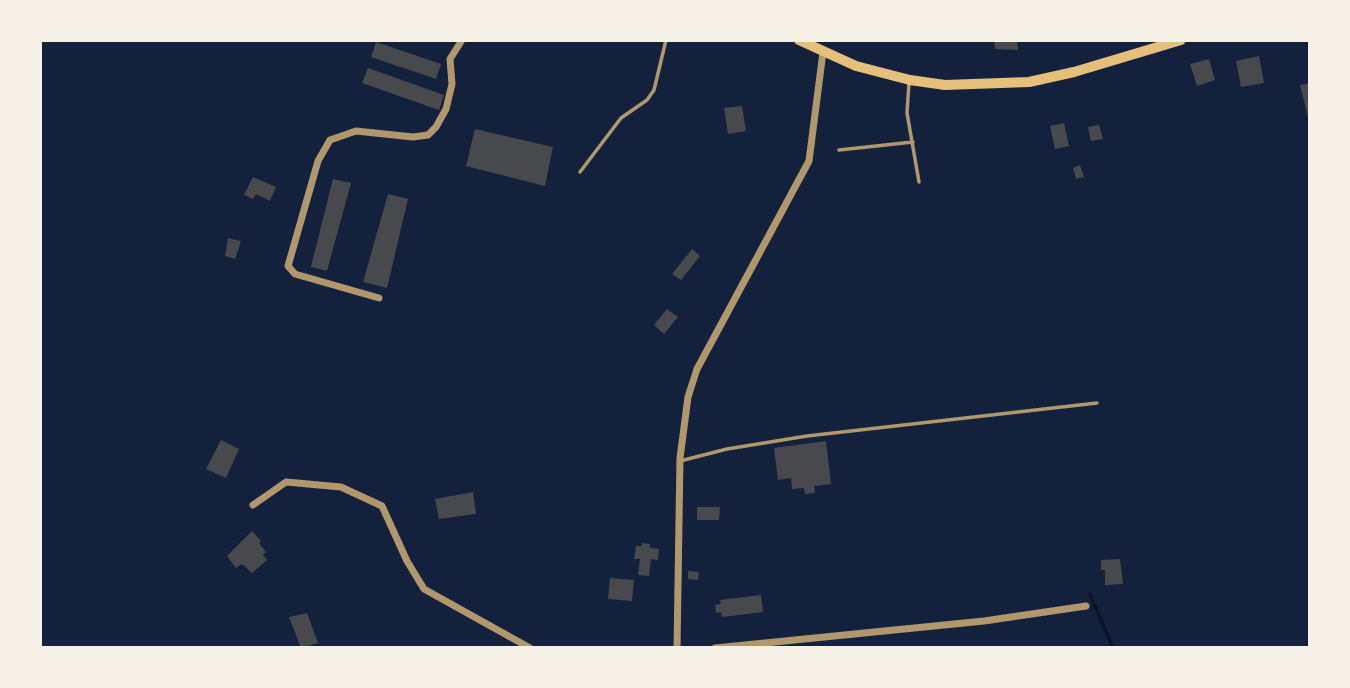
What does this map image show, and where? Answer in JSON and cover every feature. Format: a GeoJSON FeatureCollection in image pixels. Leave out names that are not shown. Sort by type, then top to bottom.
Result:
{"type":"FeatureCollection","features":[{"type":"Feature","properties":{"kind":"main road"},"geometry":{"type":"LineString","coordinates":[[799,40],[856,66],[910,80],[945,85],[1029,82],[1074,72],[1181,40]]}},
{"type":"Feature","properties":{"kind":"street"},"geometry":{"type":"LineString","coordinates":[[379,298],[295,274],[288,266],[318,161],[330,140],[356,131],[428,135],[446,109],[452,84],[450,59],[462,40]]}},
{"type":"Feature","properties":{"kind":"street"},"geometry":{"type":"LineString","coordinates":[[677,648],[680,461],[688,397],[697,369],[809,161],[822,52]]}},
{"type":"Feature","properties":{"kind":"street"},"geometry":{"type":"LineString","coordinates":[[253,505],[286,482],[341,487],[382,506],[407,561],[424,589],[530,648]]}},
{"type":"Feature","properties":{"kind":"street"},"geometry":{"type":"LineString","coordinates":[[715,648],[984,621],[1086,606]]}},
{"type":"Feature","properties":{"kind":"lane"},"geometry":{"type":"LineString","coordinates":[[580,172],[621,118],[647,100],[654,90],[666,40]]}},
{"type":"Feature","properties":{"kind":"lane"},"geometry":{"type":"LineString","coordinates":[[910,80],[907,113],[919,182]]}},
{"type":"Feature","properties":{"kind":"lane"},"geometry":{"type":"LineString","coordinates":[[839,150],[912,142]]}},
{"type":"Feature","properties":{"kind":"lane"},"geometry":{"type":"LineString","coordinates":[[680,461],[727,449],[807,436],[1097,404]]}},
{"type":"Feature","properties":{"kind":"building"},"geometry":{"type":"Polygon","coordinates":[[[994,40],[1017,40],[1018,50],[995,49],[994,40]]]}},
{"type":"Feature","properties":{"kind":"building"},"geometry":{"type":"Polygon","coordinates":[[[376,42],[441,64],[436,79],[371,57],[376,42]]]}},
{"type":"Feature","properties":{"kind":"building"},"geometry":{"type":"Polygon","coordinates":[[[1259,56],[1264,83],[1241,87],[1236,61],[1259,56]]]}},
{"type":"Feature","properties":{"kind":"building"},"geometry":{"type":"Polygon","coordinates":[[[1209,59],[1215,80],[1197,86],[1190,64],[1209,59]]]}},
{"type":"Feature","properties":{"kind":"building"},"geometry":{"type":"Polygon","coordinates":[[[368,68],[444,95],[439,110],[362,83],[368,68]]]}},
{"type":"Feature","properties":{"kind":"building"},"geometry":{"type":"Polygon","coordinates":[[[1310,83],[1310,121],[1309,121],[1300,85],[1310,83]]]}},
{"type":"Feature","properties":{"kind":"building"},"geometry":{"type":"Polygon","coordinates":[[[742,106],[746,131],[728,134],[724,108],[742,106]]]}},
{"type":"Feature","properties":{"kind":"building"},"geometry":{"type":"Polygon","coordinates":[[[1064,123],[1069,146],[1055,149],[1050,126],[1064,123]]]}},
{"type":"Feature","properties":{"kind":"building"},"geometry":{"type":"Polygon","coordinates":[[[1099,125],[1103,139],[1091,141],[1088,127],[1099,125]]]}},
{"type":"Feature","properties":{"kind":"building"},"geometry":{"type":"Polygon","coordinates":[[[475,129],[553,147],[545,186],[466,166],[475,129]]]}},
{"type":"Feature","properties":{"kind":"building"},"geometry":{"type":"Polygon","coordinates":[[[1080,165],[1084,177],[1076,179],[1073,168],[1080,165]]]}},
{"type":"Feature","properties":{"kind":"building"},"geometry":{"type":"Polygon","coordinates":[[[253,177],[276,187],[270,201],[256,194],[253,199],[244,195],[253,177]]]}},
{"type":"Feature","properties":{"kind":"building"},"geometry":{"type":"Polygon","coordinates":[[[333,179],[351,183],[327,271],[311,267],[333,179]]]}},
{"type":"Feature","properties":{"kind":"building"},"geometry":{"type":"Polygon","coordinates":[[[388,194],[408,199],[387,288],[363,282],[388,194]]]}},
{"type":"Feature","properties":{"kind":"building"},"geometry":{"type":"Polygon","coordinates":[[[228,238],[241,241],[235,259],[225,256],[228,238]]]}},
{"type":"Feature","properties":{"kind":"building"},"geometry":{"type":"Polygon","coordinates":[[[692,249],[700,256],[681,280],[672,274],[692,249]]]}},
{"type":"Feature","properties":{"kind":"building"},"geometry":{"type":"Polygon","coordinates":[[[667,309],[678,317],[664,334],[654,325],[667,309]]]}},
{"type":"Feature","properties":{"kind":"building"},"geometry":{"type":"Polygon","coordinates":[[[221,440],[239,449],[226,478],[206,469],[221,440]]]}},
{"type":"Feature","properties":{"kind":"building"},"geometry":{"type":"Polygon","coordinates":[[[826,441],[831,484],[814,486],[815,493],[805,494],[804,488],[792,489],[791,478],[778,480],[774,448],[826,441]]]}},
{"type":"Feature","properties":{"kind":"building"},"geometry":{"type":"Polygon","coordinates":[[[473,492],[476,514],[439,519],[435,499],[473,492]]]}},
{"type":"Feature","properties":{"kind":"building"},"geometry":{"type":"Polygon","coordinates":[[[697,507],[720,507],[719,520],[697,520],[697,507]]]}},
{"type":"Feature","properties":{"kind":"building"},"geometry":{"type":"Polygon","coordinates":[[[252,531],[261,541],[259,543],[266,552],[263,555],[267,560],[252,573],[242,564],[236,568],[227,556],[252,531]]]}},
{"type":"Feature","properties":{"kind":"building"},"geometry":{"type":"Polygon","coordinates":[[[642,543],[659,549],[658,560],[651,559],[649,576],[638,575],[640,559],[634,559],[636,546],[642,546],[642,543]]]}},
{"type":"Feature","properties":{"kind":"building"},"geometry":{"type":"Polygon","coordinates":[[[1120,559],[1123,584],[1105,585],[1105,570],[1101,570],[1101,560],[1120,559]]]}},
{"type":"Feature","properties":{"kind":"building"},"geometry":{"type":"Polygon","coordinates":[[[688,571],[699,572],[698,580],[688,579],[688,571]]]}},
{"type":"Feature","properties":{"kind":"building"},"geometry":{"type":"Polygon","coordinates":[[[610,578],[634,580],[632,601],[608,599],[610,578]]]}},
{"type":"Feature","properties":{"kind":"building"},"geometry":{"type":"Polygon","coordinates":[[[761,595],[763,612],[722,617],[721,612],[716,613],[715,605],[721,604],[720,600],[761,595]]]}},
{"type":"Feature","properties":{"kind":"building"},"geometry":{"type":"Polygon","coordinates":[[[307,613],[318,643],[301,648],[289,617],[307,613]]]}},
{"type":"Feature","properties":{"kind":"waterway"},"geometry":{"type":"LineString","coordinates":[[1090,594],[1113,648]]}}]}
